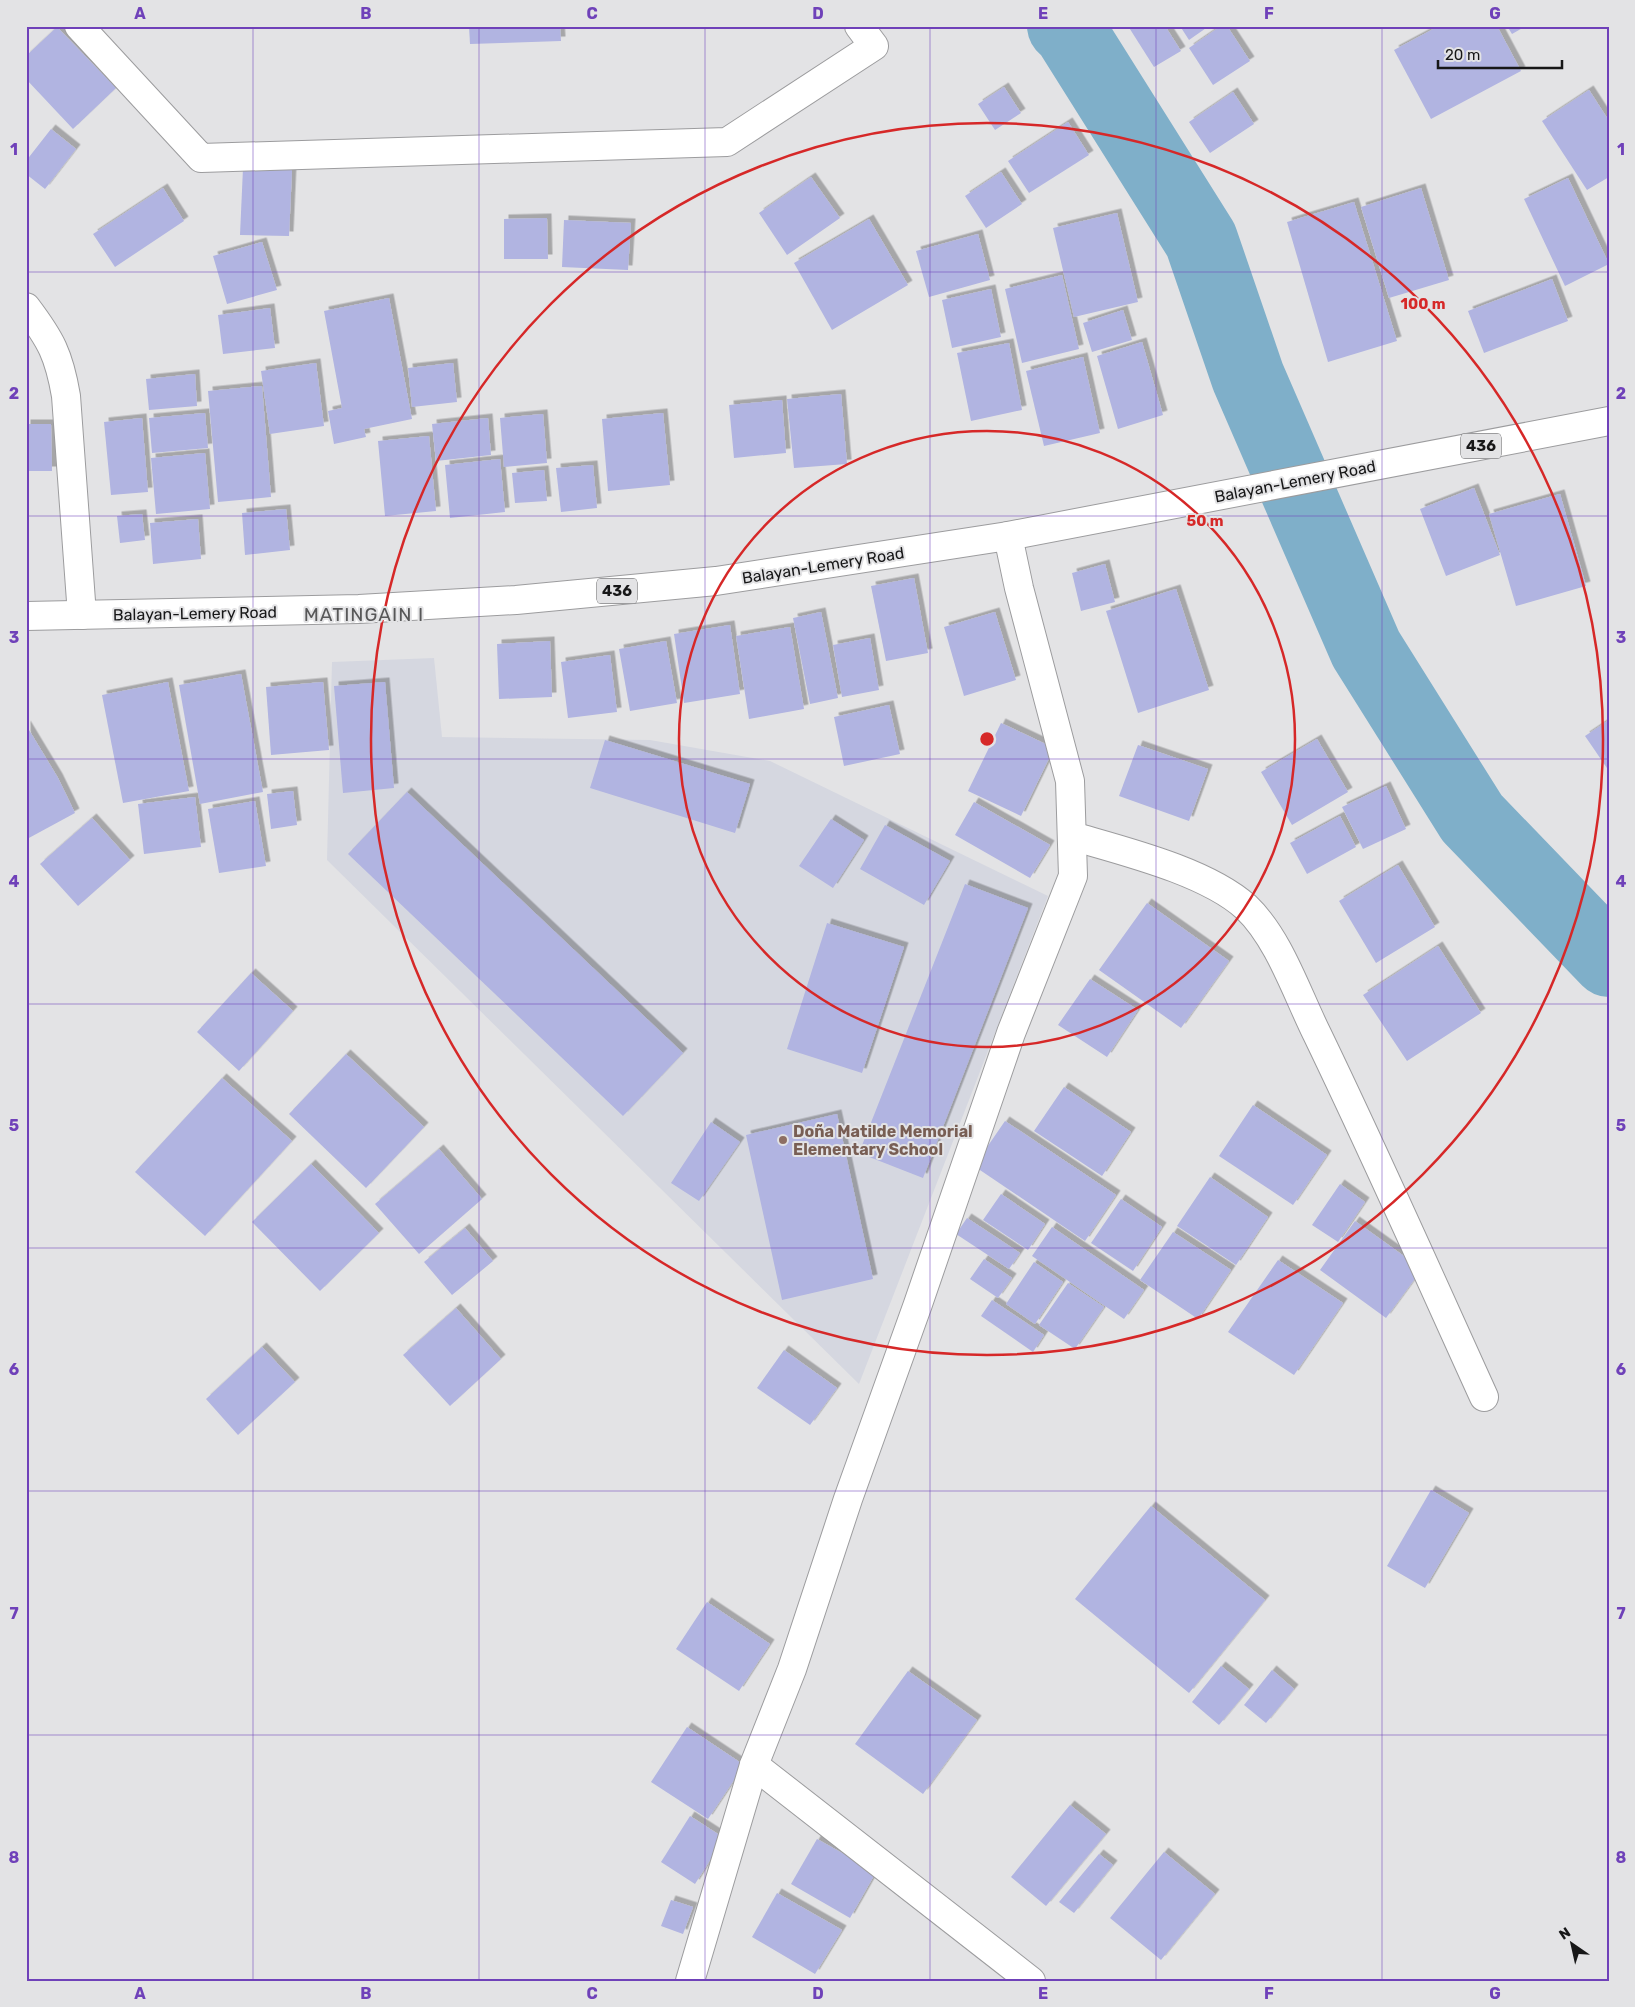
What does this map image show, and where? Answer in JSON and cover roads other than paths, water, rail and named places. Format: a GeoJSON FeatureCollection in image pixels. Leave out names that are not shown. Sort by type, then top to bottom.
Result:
{"type":"FeatureCollection","features":[{"type":"Feature","properties":{"kind":"street"},"geometry":{"type":"LineString","coordinates":[[79,26],[201,158],[727,142],[874,46],[859,26]]}},
{"type":"Feature","properties":{"kind":"street"},"geometry":{"type":"LineString","coordinates":[[26,307],[48,336],[60,363],[66,396],[82,615]]}},
{"type":"Feature","properties":{"kind":"street","name":"Balayan-Lemery Road"},"geometry":{"type":"LineString","coordinates":[[26,616],[359,609],[516,600],[716,581],[1008,536],[1609,421]]}},
{"type":"Feature","properties":{"kind":"street"},"geometry":{"type":"LineString","coordinates":[[690,1981],[754,1765],[792,1669],[848,1499],[918,1304],[1010,1033],[1074,876],[1070,781],[1019,588],[1008,536]]}},
{"type":"Feature","properties":{"kind":"street"},"geometry":{"type":"LineString","coordinates":[[1072,836],[1151,859],[1217,886],[1246,907],[1270,936],[1360,1124],[1484,1397]]}},
{"type":"Feature","properties":{"kind":"street"},"geometry":{"type":"LineString","coordinates":[[754,1765],[1031,1981]]}},
{"type":"Feature","properties":{"kind":"waterway"},"geometry":{"type":"LineString","coordinates":[[1064,26],[1069,30],[1201,240],[1248,377],[1366,649],[1472,818],[1609,960]]}},
{"type":"Feature","properties":{"kind":"place","name":"Doña Matilde Memorial Elementary School"},"geometry":{"type":"Point","coordinates":[783,1140]}},
{"type":"Feature","properties":{"kind":"district","name":"MATINGAIN I"},"geometry":{"type":"Point","coordinates":[364,614]}}]}
